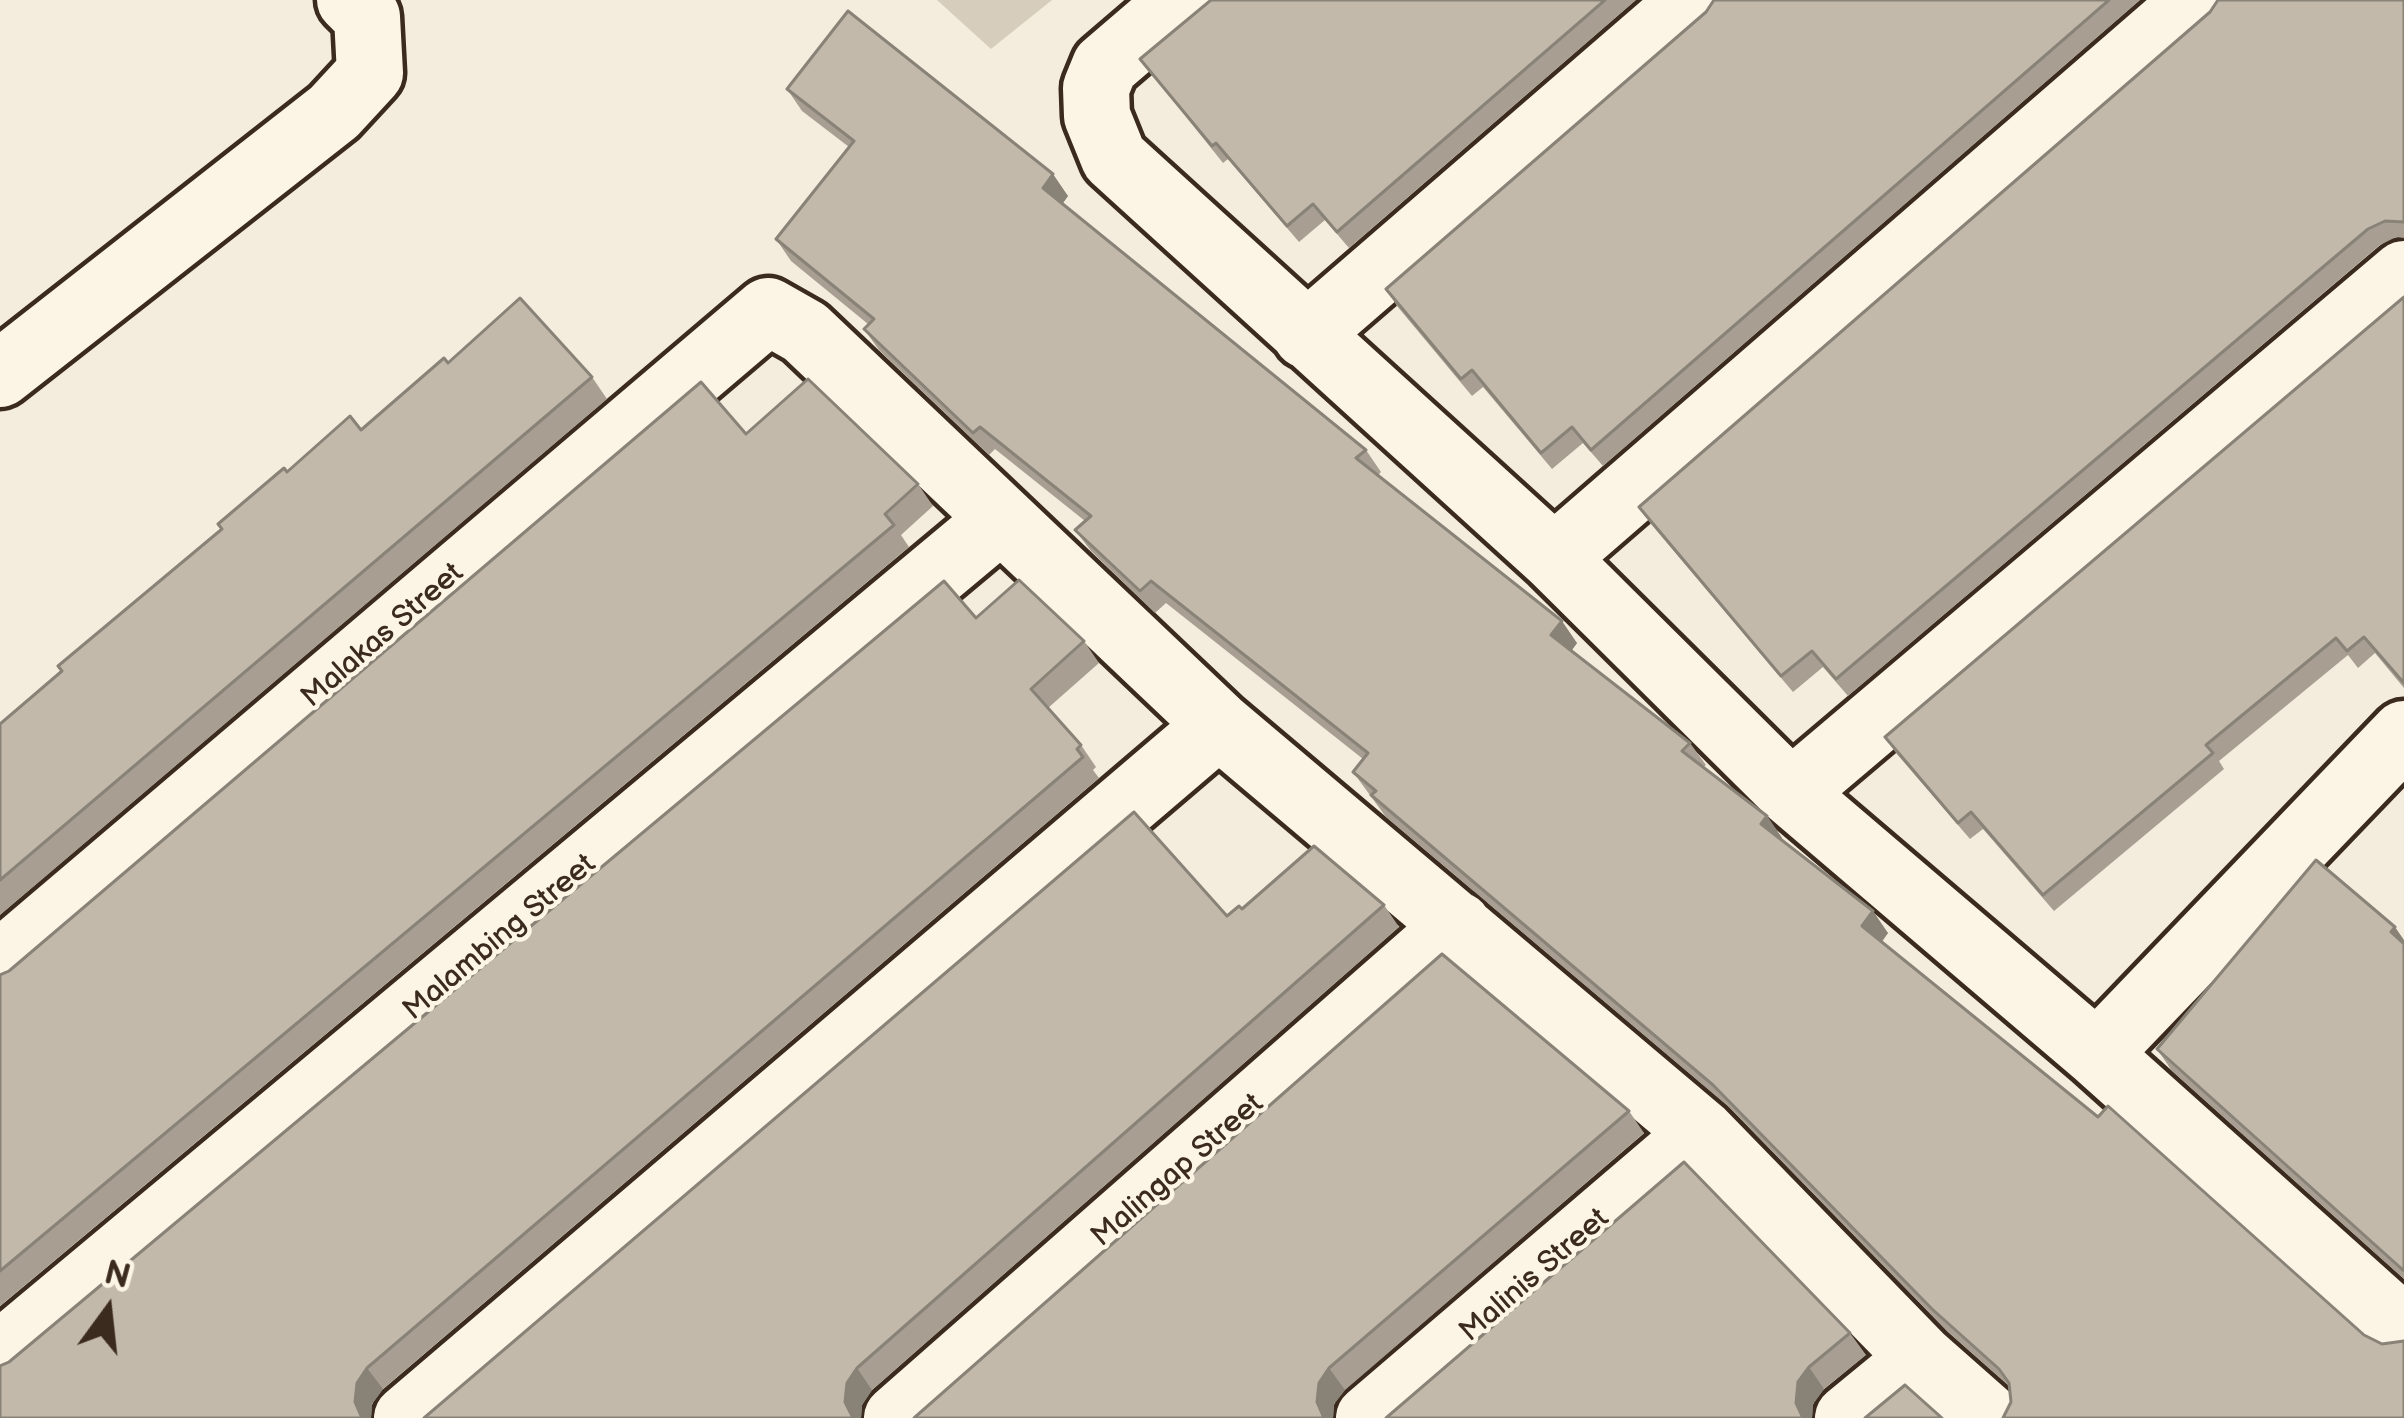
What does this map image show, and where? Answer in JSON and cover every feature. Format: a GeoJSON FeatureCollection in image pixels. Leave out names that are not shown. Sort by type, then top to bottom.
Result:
{"type":"FeatureCollection","features":[{"type":"Feature","properties":{"kind":"street"},"geometry":{"type":"LineString","coordinates":[[2,368],[334,112],[370,73],[367,17],[350,0]]}},
{"type":"Feature","properties":{"kind":"street"},"geometry":{"type":"LineString","coordinates":[[1182,0],[1105,66],[1096,88],[1097,116],[1114,158],[1554,558],[1791,793],[2097,1054],[2404,1329]]}},
{"type":"Feature","properties":{"kind":"street"},"geometry":{"type":"LineString","coordinates":[[1306,335],[1693,0]]}},
{"type":"Feature","properties":{"kind":"street"},"geometry":{"type":"LineString","coordinates":[[1554,558],[2197,0]]}},
{"type":"Feature","properties":{"kind":"street"},"geometry":{"type":"LineString","coordinates":[[1791,793],[2404,274]]}},
{"type":"Feature","properties":{"kind":"street","name":"Malakas Street"},"geometry":{"type":"LineString","coordinates":[[0,964],[768,311],[805,332],[1000,520]]}},
{"type":"Feature","properties":{"kind":"street"},"geometry":{"type":"LineString","coordinates":[[1000,520],[1219,725],[1702,1133],[1921,1358],[1989,1418]]}},
{"type":"Feature","properties":{"kind":"street","name":"Malambing Street"},"geometry":{"type":"LineString","coordinates":[[0,1355],[1000,520]]}},
{"type":"Feature","properties":{"kind":"street"},"geometry":{"type":"LineString","coordinates":[[407,1418],[1219,725]]}},
{"type":"Feature","properties":{"kind":"street"},"geometry":{"type":"LineString","coordinates":[[2097,1054],[2396,758]]}},
{"type":"Feature","properties":{"kind":"street","name":"Malingap Street"},"geometry":{"type":"LineString","coordinates":[[898,1418],[1458,925]]}},
{"type":"Feature","properties":{"kind":"street","name":"Malinis Street"},"geometry":{"type":"LineString","coordinates":[[1369,1418],[1702,1133]]}},
{"type":"Feature","properties":{"kind":"street"},"geometry":{"type":"LineString","coordinates":[[1848,1418],[1921,1358]]}},
{"type":"Feature","properties":{"kind":"shaded area"},"geometry":{"type":"Polygon","coordinates":[[[937,0],[1052,0],[991,49],[937,0]]]}},
{"type":"Feature","properties":{"kind":"building"},"geometry":{"type":"Polygon","coordinates":[[[1211,0],[1605,0],[1337,232],[1313,204],[1287,226],[1140,59],[1211,0]]]}},
{"type":"Feature","properties":{"kind":"building"},"geometry":{"type":"Polygon","coordinates":[[[1714,0],[2109,0],[1591,450],[1572,427],[1541,453],[1472,370],[1461,379],[1386,289],[1706,12],[1714,0]]]}},
{"type":"Feature","properties":{"kind":"building"},"geometry":{"type":"Polygon","coordinates":[[[2218,0],[2404,0],[2404,222],[2385,221],[2368,229],[1836,679],[1812,651],[1781,676],[1639,507],[2210,12],[2218,0]]]}},
{"type":"Feature","properties":{"kind":"building"},"geometry":{"type":"Polygon","coordinates":[[[848,11],[1053,174],[1043,188],[1366,450],[1356,458],[1562,621],[1551,635],[1690,743],[1682,751],[1767,816],[1761,824],[1873,911],[1862,926],[2098,1117],[2108,1106],[2364,1335],[2382,1344],[2404,1341],[2404,1418],[2003,1418],[2011,1402],[2009,1383],[1999,1369],[1932,1309],[1713,1085],[1371,795],[1376,791],[1353,772],[1368,753],[1151,581],[1140,591],[1075,530],[1091,516],[980,427],[973,433],[864,329],[874,319],[776,239],[854,141],[787,89],[848,11]]]}},
{"type":"Feature","properties":{"kind":"building"},"geometry":{"type":"Polygon","coordinates":[[[2404,297],[2404,683],[2364,637],[2347,651],[2336,638],[2206,745],[2213,753],[2043,895],[1971,812],[1958,823],[1885,737],[2404,297]]]}},
{"type":"Feature","properties":{"kind":"building"},"geometry":{"type":"Polygon","coordinates":[[[520,298],[592,377],[0,880],[0,724],[62,671],[58,666],[222,529],[218,524],[284,468],[287,472],[350,416],[361,430],[444,358],[448,363],[520,298]]]}},
{"type":"Feature","properties":{"kind":"building"},"geometry":{"type":"Polygon","coordinates":[[[808,379],[918,484],[885,514],[894,525],[0,1271],[0,975],[701,382],[746,434],[808,379]]]}},
{"type":"Feature","properties":{"kind":"building"},"geometry":{"type":"Polygon","coordinates":[[[1019,580],[1084,641],[1031,689],[1081,745],[1077,749],[1083,757],[367,1368],[357,1383],[355,1402],[362,1418],[0,1418],[0,1366],[944,581],[976,618],[1019,580]]]}},
{"type":"Feature","properties":{"kind":"building"},"geometry":{"type":"Polygon","coordinates":[[[1134,812],[1227,916],[1239,906],[1242,909],[1314,846],[1384,905],[857,1368],[847,1383],[845,1402],[853,1418],[424,1418],[1134,812]]]}},
{"type":"Feature","properties":{"kind":"building"},"geometry":{"type":"Polygon","coordinates":[[[2316,860],[2395,927],[2391,932],[2404,944],[2404,1271],[2157,1049],[2316,860]]]}},
{"type":"Feature","properties":{"kind":"building"},"geometry":{"type":"Polygon","coordinates":[[[1442,954],[1629,1111],[1329,1368],[1319,1383],[1317,1402],[1324,1418],[914,1418],[1442,954]]]}},
{"type":"Feature","properties":{"kind":"building"},"geometry":{"type":"Polygon","coordinates":[[[1684,1162],[1850,1333],[1798,1382],[1796,1403],[1803,1418],[1386,1418],[1684,1162]]]}},
{"type":"Feature","properties":{"kind":"building"},"geometry":{"type":"Polygon","coordinates":[[[1905,1385],[1942,1418],[1865,1418],[1905,1385]]]}}]}
